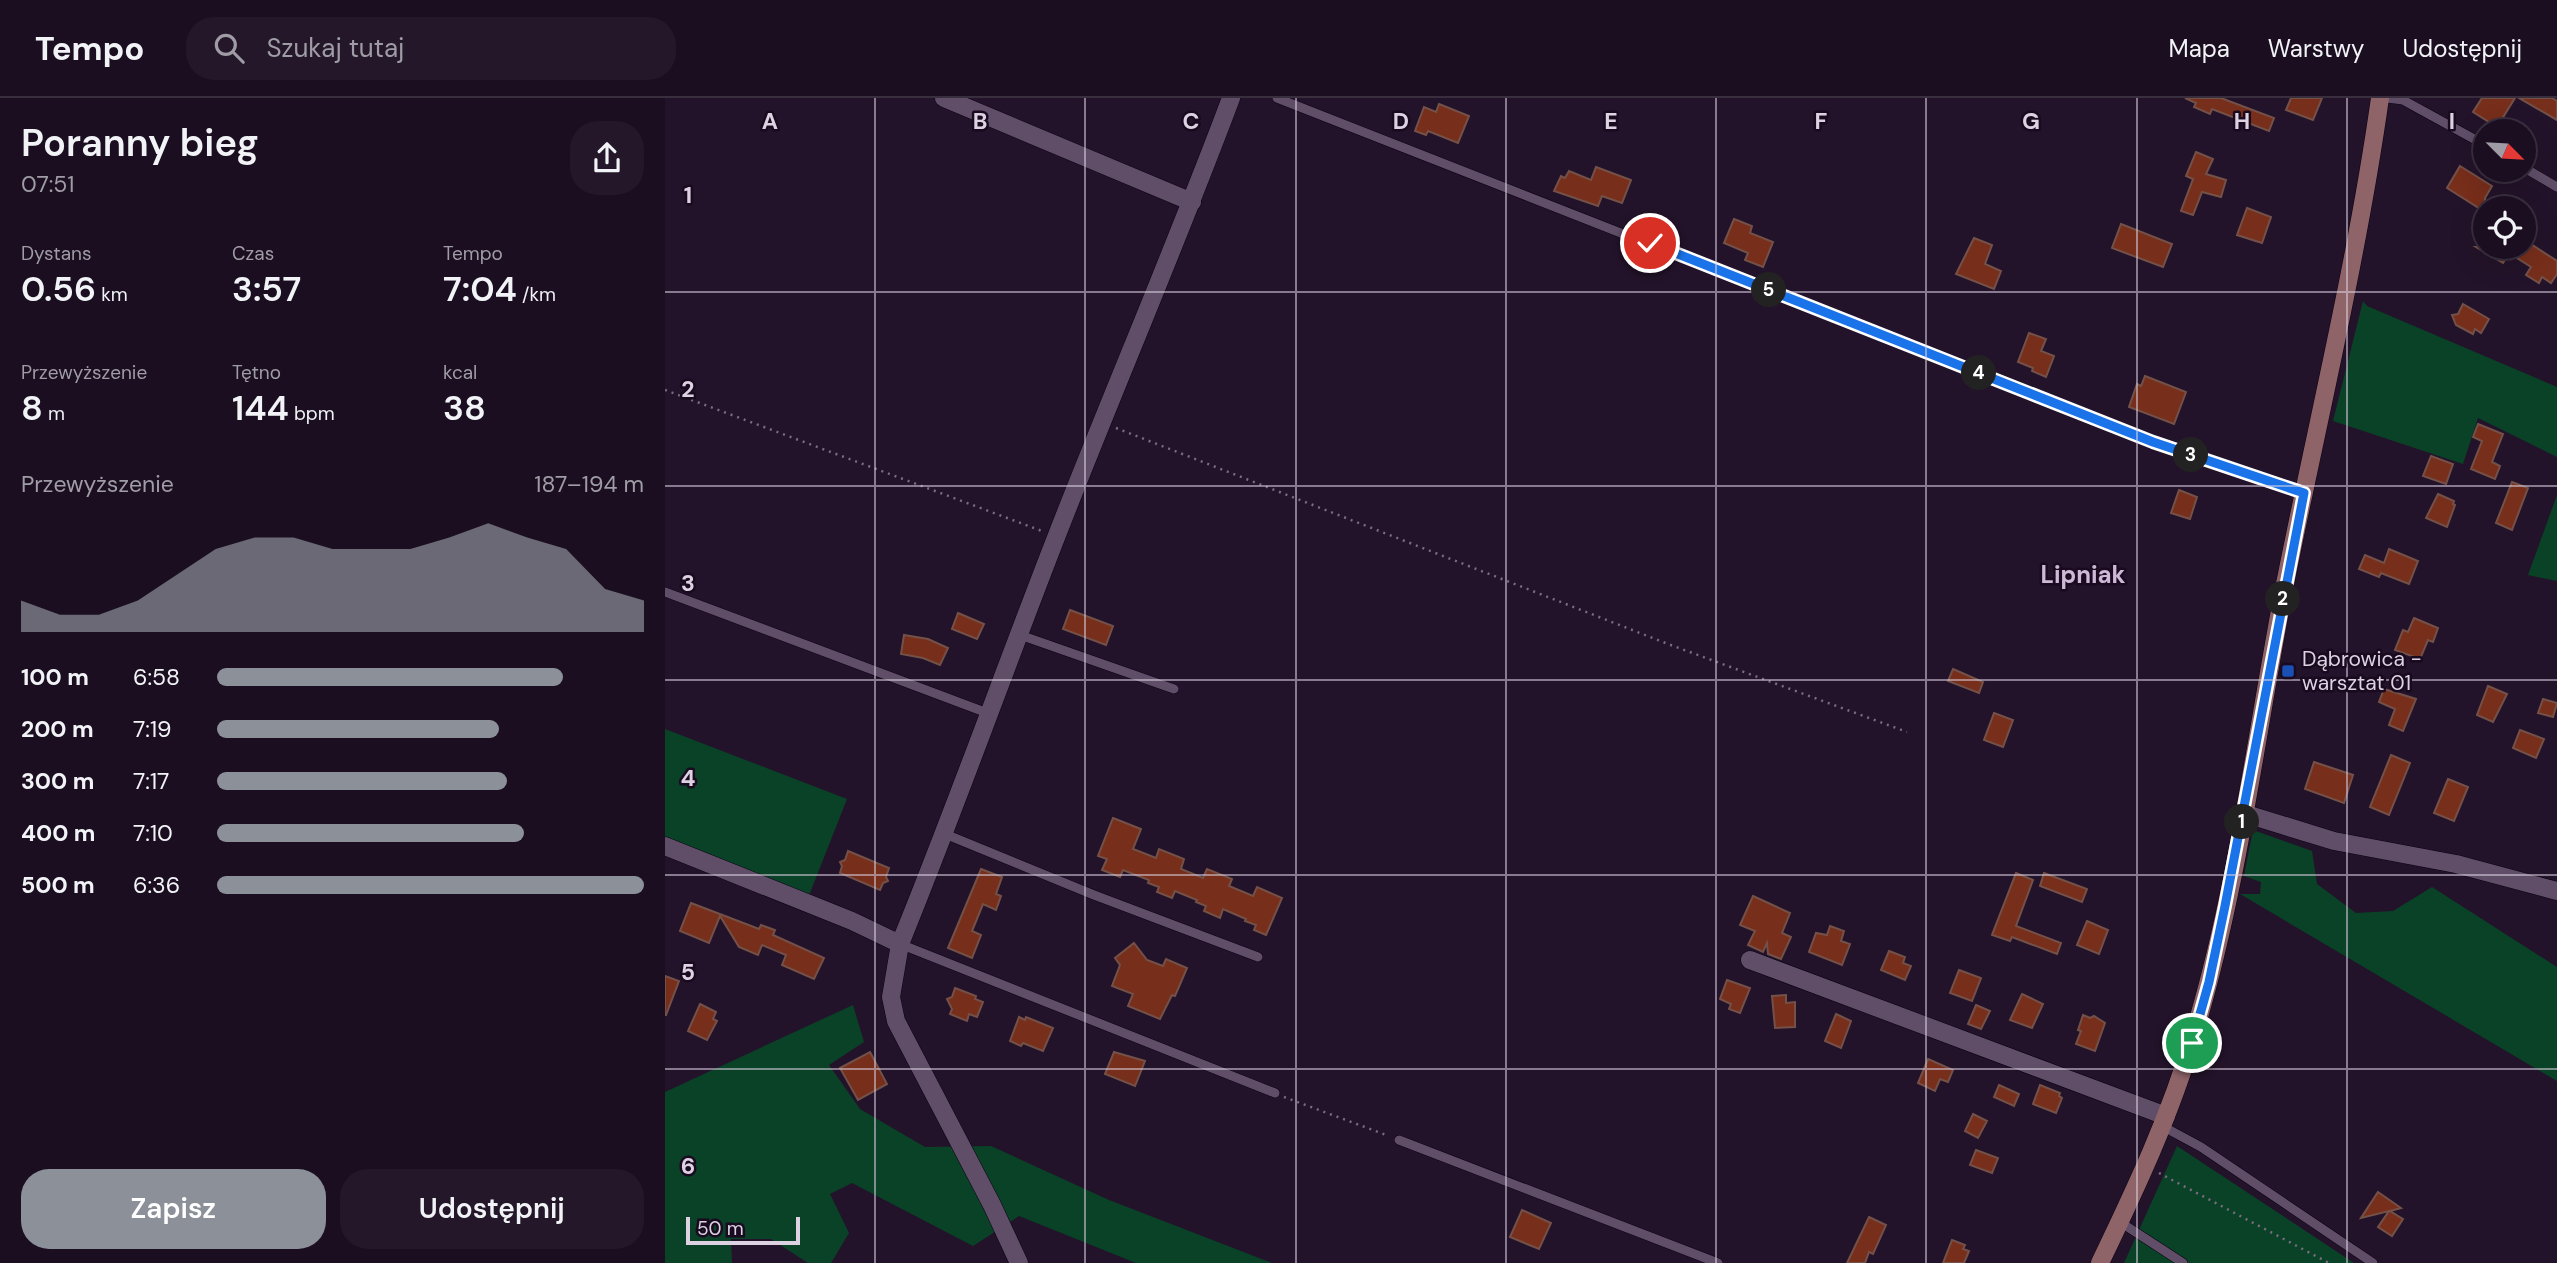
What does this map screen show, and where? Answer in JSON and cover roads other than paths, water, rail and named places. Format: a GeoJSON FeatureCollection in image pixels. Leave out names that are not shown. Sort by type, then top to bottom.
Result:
{"type":"FeatureCollection","features":[{"type":"Feature","properties":{"kind":"street"},"geometry":{"type":"LineString","coordinates":[[944,98],[1192,202]]}},
{"type":"Feature","properties":{"kind":"street"},"geometry":{"type":"LineString","coordinates":[[1019,1263],[992,1205],[896,1021],[891,997],[900,944],[1231,98]]}},
{"type":"Feature","properties":{"kind":"street"},"geometry":{"type":"LineString","coordinates":[[2100,1263],[2164,1121],[2185,1065],[2205,997],[2346,291],[2380,98]]}},
{"type":"Feature","properties":{"kind":"street"},"geometry":{"type":"LineString","coordinates":[[2243,813],[2335,841],[2456,864],[2557,891]]}},
{"type":"Feature","properties":{"kind":"street"},"geometry":{"type":"LineString","coordinates":[[665,846],[852,921],[900,944]]}},
{"type":"Feature","properties":{"kind":"street"},"geometry":{"type":"LineString","coordinates":[[1750,960],[2164,1121]]}},
{"type":"Feature","properties":{"kind":"lane"},"geometry":{"type":"LineString","coordinates":[[1277,98],[2153,442],[2304,493]]}},
{"type":"Feature","properties":{"kind":"lane"},"geometry":{"type":"LineString","coordinates":[[2387,98],[2403,100],[2473,138]]}},
{"type":"Feature","properties":{"kind":"lane"},"geometry":{"type":"LineString","coordinates":[[2536,175],[2557,187]]}},
{"type":"Feature","properties":{"kind":"lane"},"geometry":{"type":"LineString","coordinates":[[665,592],[990,714]]}},
{"type":"Feature","properties":{"kind":"lane"},"geometry":{"type":"LineString","coordinates":[[1020,635],[1174,689]]}},
{"type":"Feature","properties":{"kind":"lane"},"geometry":{"type":"LineString","coordinates":[[945,834],[1094,895],[1258,957]]}},
{"type":"Feature","properties":{"kind":"lane"},"geometry":{"type":"LineString","coordinates":[[900,944],[1275,1093]]}},
{"type":"Feature","properties":{"kind":"lane"},"geometry":{"type":"LineString","coordinates":[[2164,1121],[2373,1263]]}},
{"type":"Feature","properties":{"kind":"lane"},"geometry":{"type":"LineString","coordinates":[[1399,1140],[1718,1263]]}},
{"type":"Feature","properties":{"kind":"lane"},"geometry":{"type":"LineString","coordinates":[[2120,1223],[2183,1263]]}},
{"type":"Feature","properties":{"kind":"place","name":"Dąbrowica - warsztat 01"},"geometry":{"type":"Point","coordinates":[2288,671]}},
{"type":"Feature","properties":{"kind":"district","name":"Lipniak"},"geometry":{"type":"Point","coordinates":[2083,574]}}]}
